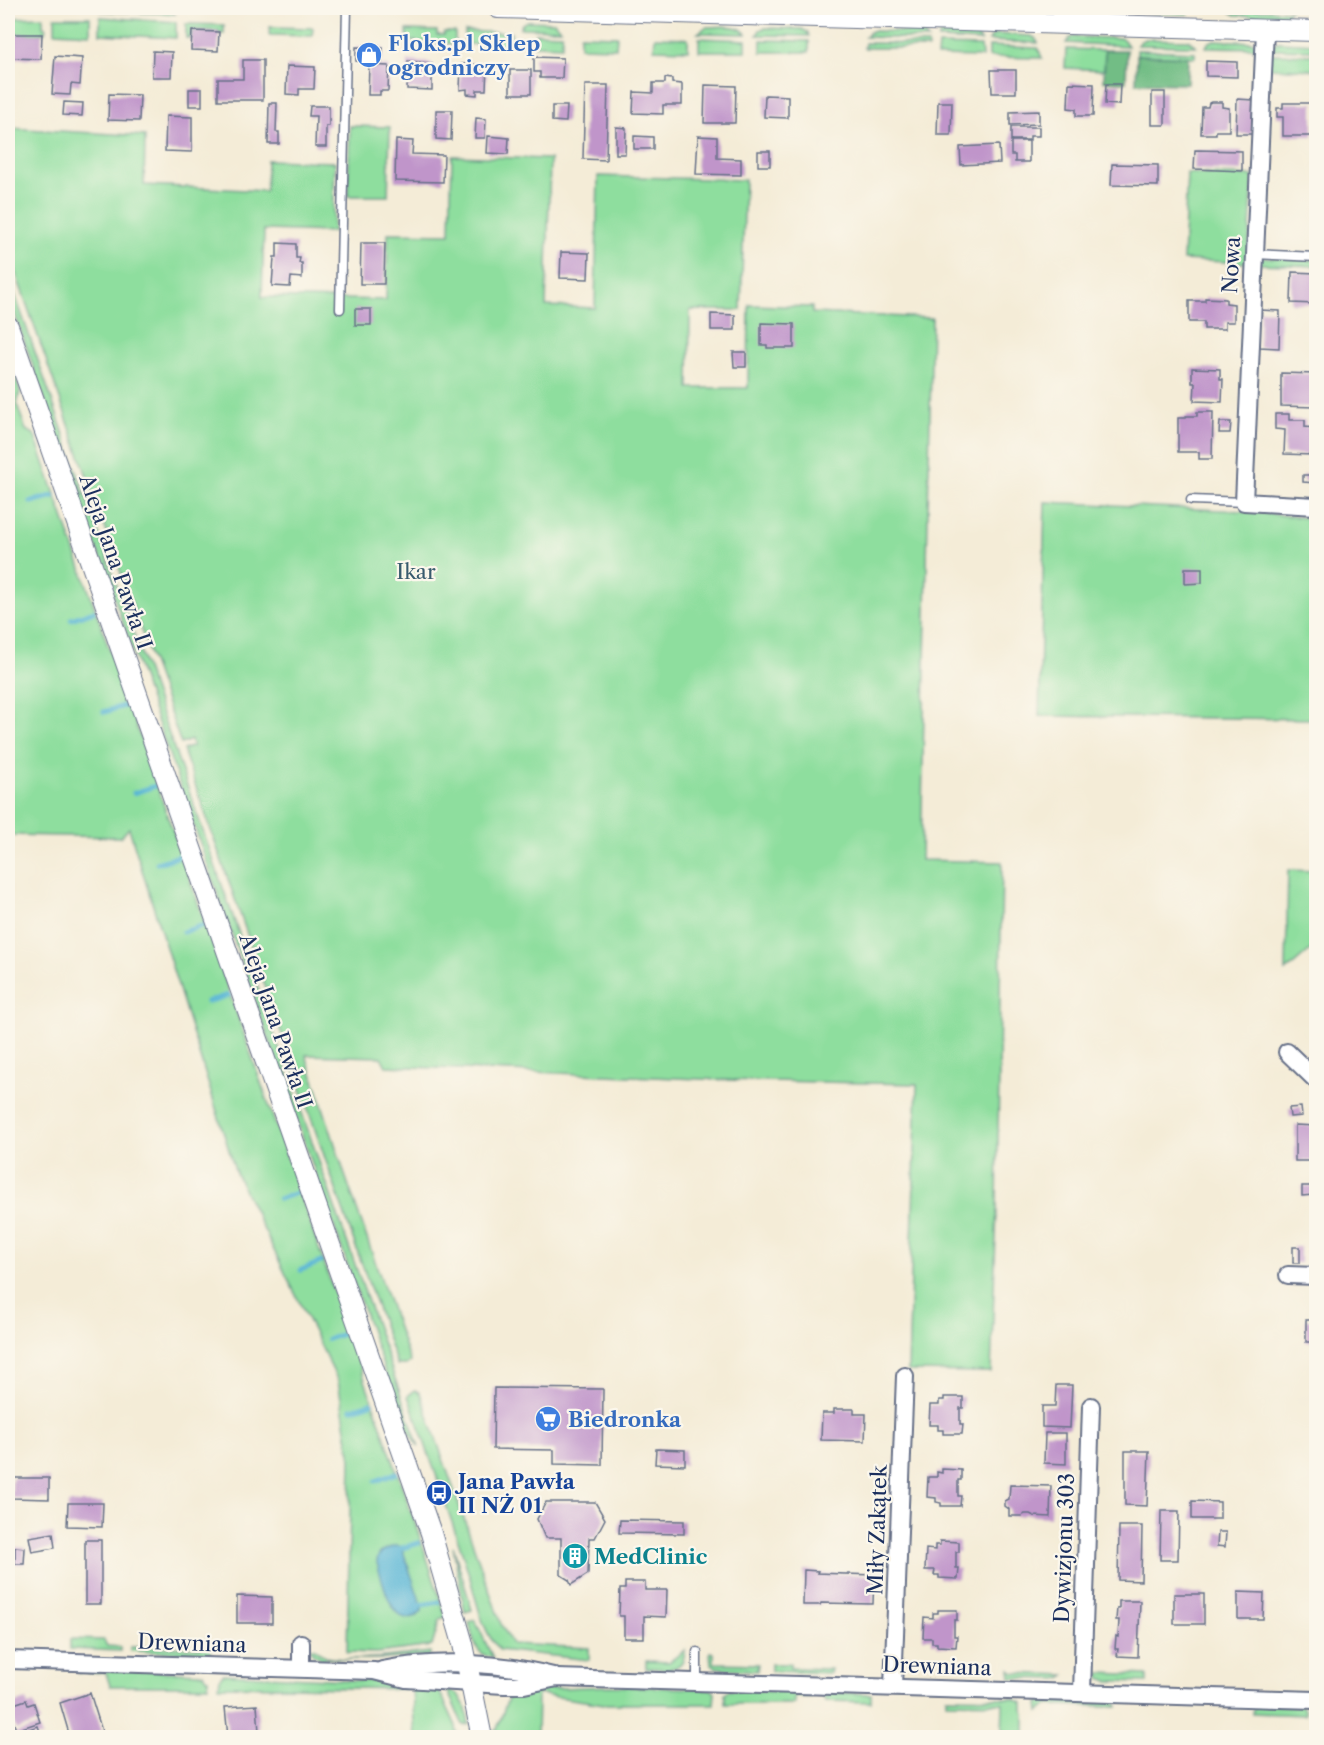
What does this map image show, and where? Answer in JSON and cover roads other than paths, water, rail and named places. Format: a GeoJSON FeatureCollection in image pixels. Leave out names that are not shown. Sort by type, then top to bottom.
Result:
{"type":"FeatureCollection","features":[{"type":"Feature","properties":{"kind":"street"},"geometry":{"type":"LineString","coordinates":[[498,8],[1317,31]]}},
{"type":"Feature","properties":{"kind":"street","name":"Nowa"},"geometry":{"type":"LineString","coordinates":[[1244,502],[1265,30]]}},
{"type":"Feature","properties":{"kind":"street","name":"Aleja Jana Pawła II"},"geometry":{"type":"LineString","coordinates":[[8,326],[431,1533],[457,1620],[482,1737]]}},
{"type":"Feature","properties":{"kind":"street"},"geometry":{"type":"LineString","coordinates":[[1244,502],[1317,506]]}},
{"type":"Feature","properties":{"kind":"street"},"geometry":{"type":"LineString","coordinates":[[1287,1052],[1317,1080]]}},
{"type":"Feature","properties":{"kind":"street"},"geometry":{"type":"LineString","coordinates":[[1288,1275],[1317,1276]]}},
{"type":"Feature","properties":{"kind":"street","name":"Miły Zakątek"},"geometry":{"type":"LineString","coordinates":[[893,1687],[905,1376]]}},
{"type":"Feature","properties":{"kind":"street","name":"Dywizjonu 303"},"geometry":{"type":"LineString","coordinates":[[1082,1692],[1091,1406]]}},
{"type":"Feature","properties":{"kind":"street"},"geometry":{"type":"LineString","coordinates":[[301,1643],[301,1668]]}},
{"type":"Feature","properties":{"kind":"street","name":"Drewniana"},"geometry":{"type":"LineString","coordinates":[[8,1660],[374,1671],[437,1663],[470,1674],[525,1669],[557,1677],[1317,1700]]}},
{"type":"Feature","properties":{"kind":"lane"},"geometry":{"type":"LineString","coordinates":[[340,309],[347,8]]}},
{"type":"Feature","properties":{"kind":"lane"},"geometry":{"type":"LineString","coordinates":[[1254,254],[1317,257]]}},
{"type":"Feature","properties":{"kind":"lane"},"geometry":{"type":"LineString","coordinates":[[1191,500],[1244,502]]}},
{"type":"Feature","properties":{"kind":"lane"},"geometry":{"type":"LineString","coordinates":[[697,1652],[697,1681]]}},
{"type":"Feature","properties":{"kind":"water"},"geometry":{"type":"Polygon","coordinates":[[[394,1546],[402,1548],[422,1607],[421,1613],[409,1618],[402,1617],[392,1605],[384,1588],[377,1563],[377,1559],[384,1550],[394,1546]]]}},
{"type":"Feature","properties":{"kind":"waterway"},"geometry":{"type":"LineString","coordinates":[[31,502],[53,496]]}},
{"type":"Feature","properties":{"kind":"waterway"},"geometry":{"type":"LineString","coordinates":[[71,619],[94,611]]}},
{"type":"Feature","properties":{"kind":"waterway"},"geometry":{"type":"LineString","coordinates":[[104,712],[127,705]]}},
{"type":"Feature","properties":{"kind":"waterway"},"geometry":{"type":"LineString","coordinates":[[134,793],[155,786]]}},
{"type":"Feature","properties":{"kind":"waterway"},"geometry":{"type":"LineString","coordinates":[[157,863],[180,856]]}},
{"type":"Feature","properties":{"kind":"waterway"},"geometry":{"type":"LineString","coordinates":[[183,932],[204,925]]}},
{"type":"Feature","properties":{"kind":"waterway"},"geometry":{"type":"LineString","coordinates":[[207,1002],[229,995]]}},
{"type":"Feature","properties":{"kind":"waterway"},"geometry":{"type":"LineString","coordinates":[[279,1199],[296,1193]]}},
{"type":"Feature","properties":{"kind":"waterway"},"geometry":{"type":"LineString","coordinates":[[301,1270],[321,1262]]}},
{"type":"Feature","properties":{"kind":"waterway"},"geometry":{"type":"LineString","coordinates":[[328,1339],[346,1333]]}},
{"type":"Feature","properties":{"kind":"waterway"},"geometry":{"type":"LineString","coordinates":[[352,1409],[371,1403]]}},
{"type":"Feature","properties":{"kind":"waterway"},"geometry":{"type":"LineString","coordinates":[[376,1481],[396,1473]]}},
{"type":"Feature","properties":{"kind":"waterway"},"geometry":{"type":"LineString","coordinates":[[402,1548],[419,1543]]}},
{"type":"Feature","properties":{"kind":"waterway"},"geometry":{"type":"LineString","coordinates":[[421,1605],[439,1602]]}},
{"type":"Feature","properties":{"kind":"place","name":"Floks.pl Sklep ogrodniczy"},"geometry":{"type":"Point","coordinates":[369,55]}},
{"type":"Feature","properties":{"kind":"place","name":"Biedronka"},"geometry":{"type":"Point","coordinates":[548,1419]}},
{"type":"Feature","properties":{"kind":"place","name":"Jana Pawła II NŻ 01"},"geometry":{"type":"Point","coordinates":[439,1493]}},
{"type":"Feature","properties":{"kind":"place","name":"MedClinic"},"geometry":{"type":"Point","coordinates":[575,1556]}},
{"type":"Feature","properties":{"kind":"park label","name":"Ikar"},"geometry":{"type":"Point","coordinates":[416,571]}}]}
